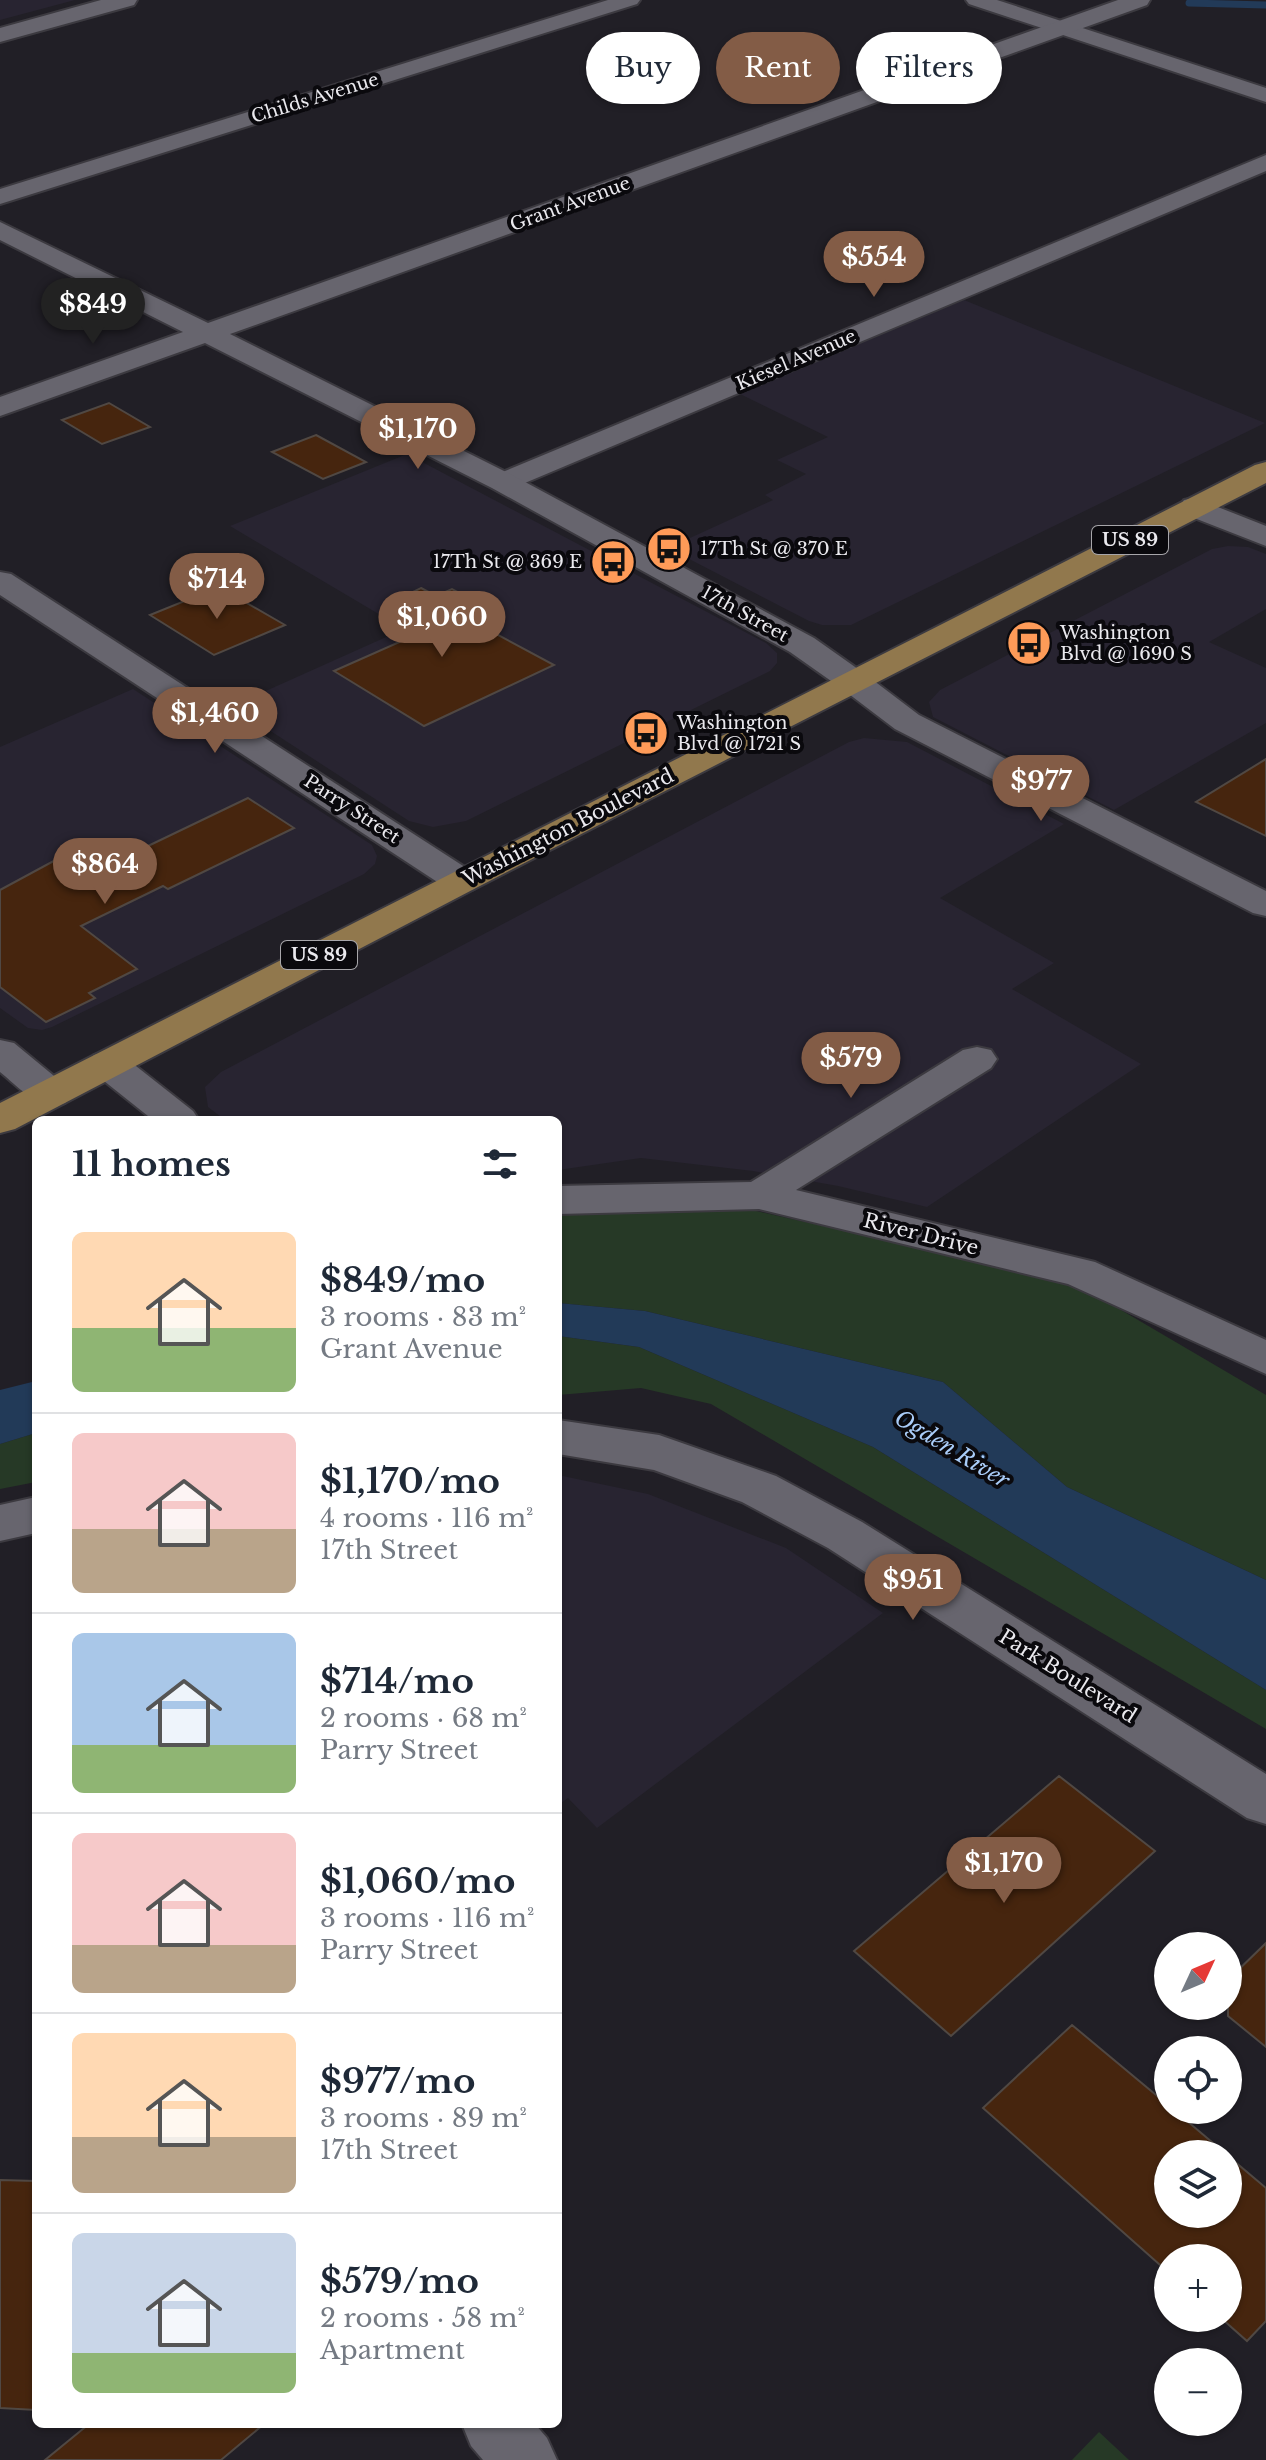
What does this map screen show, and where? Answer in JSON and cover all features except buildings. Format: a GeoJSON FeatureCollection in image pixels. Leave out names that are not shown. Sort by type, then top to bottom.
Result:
{"type":"FeatureCollection","features":[{"type":"Feature","properties":{"kind":"main road","name":"Washington Boulevard"},"geometry":{"type":"LineString","coordinates":[[0,1120],[1266,471]]}},
{"type":"Feature","properties":{"kind":"street"},"geometry":{"type":"LineString","coordinates":[[0,35],[126,0]]}},
{"type":"Feature","properties":{"kind":"street","name":"Childs Avenue"},"geometry":{"type":"LineString","coordinates":[[0,197],[630,0]]}},
{"type":"Feature","properties":{"kind":"street"},"geometry":{"type":"LineString","coordinates":[[976,0],[1266,95]]}},
{"type":"Feature","properties":{"kind":"street","name":"Grant Avenue"},"geometry":{"type":"LineString","coordinates":[[0,407],[1139,0]]}},
{"type":"Feature","properties":{"kind":"street","name":"Kiesel Avenue"},"geometry":{"type":"LineString","coordinates":[[503,482],[1266,162]]}},
{"type":"Feature","properties":{"kind":"street","name":"17th Street"},"geometry":{"type":"LineString","coordinates":[[0,230],[204,335],[503,482],[802,645],[907,722],[1266,905]]}},
{"type":"Feature","properties":{"kind":"street"},"geometry":{"type":"LineString","coordinates":[[1195,507],[1266,537]]}},
{"type":"Feature","properties":{"kind":"street","name":"Parry Street"},"geometry":{"type":"LineString","coordinates":[[0,581],[461,881]]}},
{"type":"Feature","properties":{"kind":"street"},"geometry":{"type":"LineString","coordinates":[[0,1052],[51,1094]]}},
{"type":"Feature","properties":{"kind":"street"},"geometry":{"type":"LineString","coordinates":[[759,1195],[977,1059]]}},
{"type":"Feature","properties":{"kind":"street"},"geometry":{"type":"LineString","coordinates":[[108,1064],[174,1116]]}},
{"type":"Feature","properties":{"kind":"street","name":"River Drive"},"geometry":{"type":"LineString","coordinates":[[562,1200],[759,1195],[1080,1272],[1266,1358]]}},
{"type":"Feature","properties":{"kind":"street","name":"Park Boulevard"},"geometry":{"type":"LineString","coordinates":[[562,1438],[659,1453],[759,1489],[845,1535],[1266,1802]]}},
{"type":"Feature","properties":{"kind":"street"},"geometry":{"type":"LineString","coordinates":[[497,2428],[525,2460]]}},
{"type":"Feature","properties":{"kind":"shaded area"},"geometry":{"type":"Polygon","coordinates":[[[0,0],[75,0],[0,20],[0,0]]]}},
{"type":"Feature","properties":{"kind":"shaded area"},"geometry":{"type":"Polygon","coordinates":[[[964,300],[1265,423],[851,625],[822,625],[809,621],[668,548],[773,500],[765,495],[806,474],[777,460],[828,437],[740,394],[964,300]]]}},
{"type":"Feature","properties":{"kind":"shaded area"},"geometry":{"type":"Polygon","coordinates":[[[407,454],[766,643],[777,653],[777,663],[770,671],[466,821],[433,827],[409,821],[232,706],[404,629],[230,526],[407,454]]]}},
{"type":"Feature","properties":{"kind":"shaded area"},"geometry":{"type":"Polygon","coordinates":[[[1248,547],[1266,554],[1266,609],[1209,642],[1266,668],[1266,723],[1114,810],[933,717],[929,702],[940,690],[1212,549],[1248,547]]]}},
{"type":"Feature","properties":{"kind":"shaded area"},"geometry":{"type":"Polygon","coordinates":[[[133,689],[372,845],[377,856],[375,864],[364,874],[52,1027],[42,1030],[28,1028],[0,1008],[0,747],[133,689]]]}},
{"type":"Feature","properties":{"kind":"shaded area"},"geometry":{"type":"Polygon","coordinates":[[[864,738],[907,742],[1064,824],[940,898],[1054,963],[1012,989],[1141,1064],[927,1207],[838,1186],[753,1171],[641,1158],[562,1169],[562,1116],[220,1116],[208,1107],[205,1087],[221,1072],[849,742],[864,738]]]}},
{"type":"Feature","properties":{"kind":"shaded area"},"geometry":{"type":"Polygon","coordinates":[[[562,1476],[648,1494],[786,1548],[883,1613],[597,1828],[568,1798],[562,1802],[562,1476]]]}},
{"type":"Feature","properties":{"kind":"green space"},"geometry":{"type":"Polygon","coordinates":[[[743,1208],[1075,1283],[1266,1395],[1266,1580],[1067,1487],[943,1382],[645,1311],[562,1303],[562,1212],[743,1208]]]}},
{"type":"Feature","properties":{"kind":"green space"},"geometry":{"type":"Polygon","coordinates":[[[562,1337],[639,1347],[873,1447],[1266,1690],[1266,1729],[711,1404],[641,1388],[562,1395],[562,1337]]]}},
{"type":"Feature","properties":{"kind":"green space"},"geometry":{"type":"Polygon","coordinates":[[[32,1434],[32,1483],[0,1489],[0,1444],[32,1434]]]}},
{"type":"Feature","properties":{"kind":"green space"},"geometry":{"type":"Polygon","coordinates":[[[1099,2432],[1129,2460],[1072,2460],[1099,2432]]]}},
{"type":"Feature","properties":{"kind":"water","name":"Ogden River"},"geometry":{"type":"Polygon","coordinates":[[[562,1303],[645,1311],[943,1382],[1067,1487],[1266,1580],[1266,1690],[873,1447],[639,1347],[562,1337],[562,1303]]]}},
{"type":"Feature","properties":{"kind":"water"},"geometry":{"type":"Polygon","coordinates":[[[32,1382],[32,1434],[0,1444],[0,1390],[32,1382]]]}},
{"type":"Feature","properties":{"kind":"waterway"},"geometry":{"type":"LineString","coordinates":[[1189,3],[1266,5]]}},
{"type":"Feature","properties":{"kind":"place","name":"17Th St @ 370 E"},"geometry":{"type":"Point","coordinates":[669,549]}},
{"type":"Feature","properties":{"kind":"place","name":"17Th St @ 369 E"},"geometry":{"type":"Point","coordinates":[613,562]}},
{"type":"Feature","properties":{"kind":"place","name":"Washington Blvd @ 1690 S"},"geometry":{"type":"Point","coordinates":[1029,643]}},
{"type":"Feature","properties":{"kind":"place","name":"Washington Blvd @ 1721 S"},"geometry":{"type":"Point","coordinates":[646,733]}}]}
